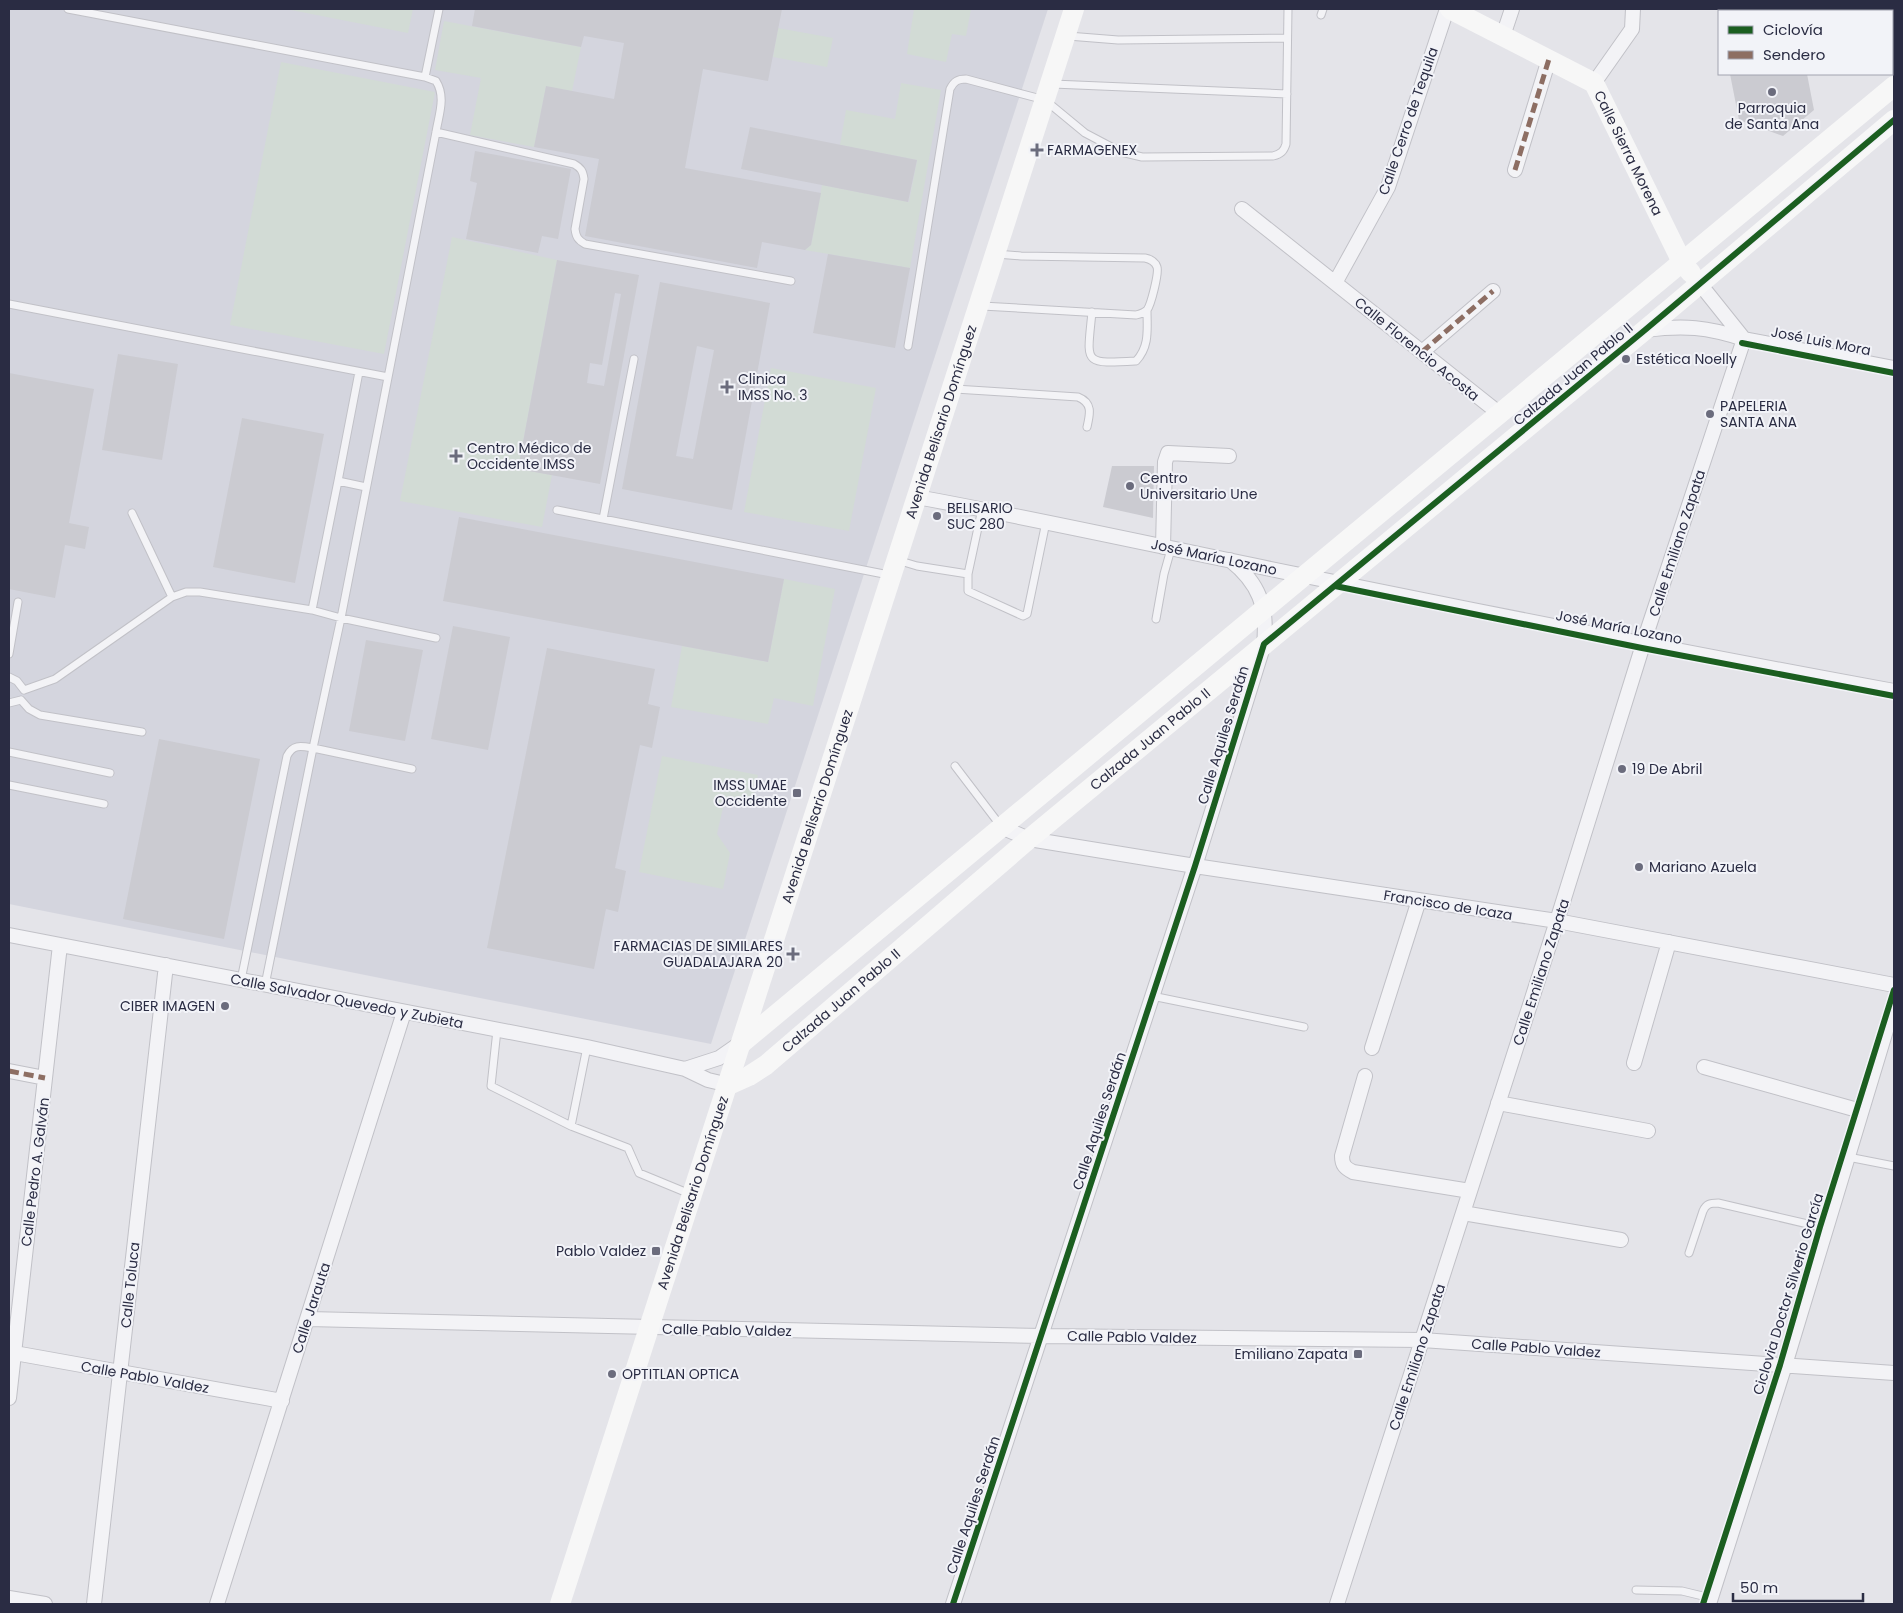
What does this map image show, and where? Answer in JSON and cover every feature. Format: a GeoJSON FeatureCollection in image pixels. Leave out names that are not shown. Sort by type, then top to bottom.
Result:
{"type":"FeatureCollection","features":[{"type":"Feature","properties":{"kind":"main road","name":"Avenida Belisario Domínguez"},"geometry":{"type":"LineString","coordinates":[[560,1604],[743,1042],[1074,9]]}},
{"type":"Feature","properties":{"kind":"main road","name":"Calle Sierra Morena"},"geometry":{"type":"LineString","coordinates":[[1448,9],[1594,82],[1682,262],[1700,284]]}},
{"type":"Feature","properties":{"kind":"main road","name":"Calzada Juan Pablo II"},"geometry":{"type":"LineString","coordinates":[[743,1042],[1894,86]]}},
{"type":"Feature","properties":{"kind":"main road","name":"Calzada Juan Pablo II"},"geometry":{"type":"LineString","coordinates":[[728,1085],[749,1076],[766,1065],[1029,839],[1645,330],[1894,120]]}},
{"type":"Feature","properties":{"kind":"street","name":"Calle Cerro de Tequila"},"geometry":{"type":"LineString","coordinates":[[1335,283],[1388,186],[1448,9]]}},
{"type":"Feature","properties":{"kind":"street"},"geometry":{"type":"LineString","coordinates":[[1503,36],[1512,9]]}},
{"type":"Feature","properties":{"kind":"street"},"geometry":{"type":"LineString","coordinates":[[1594,82],[1632,29],[1633,9]]}},
{"type":"Feature","properties":{"kind":"street"},"geometry":{"type":"LineString","coordinates":[[1515,170],[1549,59]]}},
{"type":"Feature","properties":{"kind":"street","name":"Calle Florencio Acosta"},"geometry":{"type":"LineString","coordinates":[[1242,209],[1500,414]]}},
{"type":"Feature","properties":{"kind":"street"},"geometry":{"type":"LineString","coordinates":[[1700,284],[1744,339]]}},
{"type":"Feature","properties":{"kind":"street"},"geometry":{"type":"LineString","coordinates":[[1422,352],[1493,291]]}},
{"type":"Feature","properties":{"kind":"street","name":"José Luis Mora"},"geometry":{"type":"LineString","coordinates":[[1645,330],[1695,327],[1720,331],[1744,339],[1894,368]]}},
{"type":"Feature","properties":{"kind":"street","name":"Calle Emiliano Zapata"},"geometry":{"type":"LineString","coordinates":[[1337,1604],[1557,921],[1643,645],[1744,339]]}},
{"type":"Feature","properties":{"kind":"street"},"geometry":{"type":"LineString","coordinates":[[1167,548],[1165,462],[1168,453],[1228,456]]}},
{"type":"Feature","properties":{"kind":"street","name":"José María Lozano"},"geometry":{"type":"LineString","coordinates":[[917,497],[1046,521],[1167,548],[1643,645],[1894,692]]}},
{"type":"Feature","properties":{"kind":"street","name":"Calle Aquiles Serdán"},"geometry":{"type":"LineString","coordinates":[[953,1604],[1195,866],[1264,644],[1266,626],[1264,609],[1252,582],[1230,560]]}},
{"type":"Feature","properties":{"kind":"street","name":"Francisco de Icaza"},"geometry":{"type":"LineString","coordinates":[[1002,827],[1029,839],[1557,921],[1894,985]]}},
{"type":"Feature","properties":{"kind":"street"},"geometry":{"type":"LineString","coordinates":[[1372,1048],[1419,900]]}},
{"type":"Feature","properties":{"kind":"street","name":"Calle Salvador Quevedo y Zubieta"},"geometry":{"type":"LineString","coordinates":[[9,935],[586,1047],[685,1069],[708,1080],[728,1085]]}},
{"type":"Feature","properties":{"kind":"street"},"geometry":{"type":"LineString","coordinates":[[1634,1062],[1670,942]]}},
{"type":"Feature","properties":{"kind":"street","name":"Calle Pedro A. Galván"},"geometry":{"type":"LineString","coordinates":[[9,1398],[11,1353],[60,945]]}},
{"type":"Feature","properties":{"kind":"street","name":"Calle Toluca"},"geometry":{"type":"LineString","coordinates":[[94,1604],[166,966]]}},
{"type":"Feature","properties":{"kind":"street"},"geometry":{"type":"LineString","coordinates":[[1710,1601],[1785,1366],[1894,1004]]}},
{"type":"Feature","properties":{"kind":"street","name":"Calle Jarauta"},"geometry":{"type":"LineString","coordinates":[[217,1604],[404,1012]]}},
{"type":"Feature","properties":{"kind":"street"},"geometry":{"type":"LineString","coordinates":[[685,1069],[718,1058],[743,1042]]}},
{"type":"Feature","properties":{"kind":"street"},"geometry":{"type":"LineString","coordinates":[[1704,1067],[1861,1111]]}},
{"type":"Feature","properties":{"kind":"street"},"geometry":{"type":"LineString","coordinates":[[9,1071],[45,1078]]}},
{"type":"Feature","properties":{"kind":"street"},"geometry":{"type":"LineString","coordinates":[[1365,1076],[1342,1156],[1342,1163],[1346,1169],[1353,1172],[1470,1191]]}},
{"type":"Feature","properties":{"kind":"street"},"geometry":{"type":"LineString","coordinates":[[1498,1103],[1648,1131]]}},
{"type":"Feature","properties":{"kind":"street"},"geometry":{"type":"LineString","coordinates":[[1463,1213],[1621,1240]]}},
{"type":"Feature","properties":{"kind":"street","name":"Calle Pablo Valdez"},"geometry":{"type":"LineString","coordinates":[[308,1319],[1041,1336],[1422,1340],[1894,1373]]}},
{"type":"Feature","properties":{"kind":"street","name":"Calle Pablo Valdez"},"geometry":{"type":"LineString","coordinates":[[11,1353],[282,1401]]}},
{"type":"Feature","properties":{"kind":"street"},"geometry":{"type":"LineString","coordinates":[[9,1598],[45,1604]]}},
{"type":"Feature","properties":{"kind":"lane"},"geometry":{"type":"LineString","coordinates":[[68,9],[425,77],[436,80],[442,90],[436,132],[341,618],[265,984]]}},
{"type":"Feature","properties":{"kind":"lane"},"geometry":{"type":"LineString","coordinates":[[425,77],[439,9]]}},
{"type":"Feature","properties":{"kind":"lane"},"geometry":{"type":"LineString","coordinates":[[1047,92],[1085,133],[1121,152],[1131,155],[1142,157],[1273,156],[1280,154],[1286,144],[1288,9]]}},
{"type":"Feature","properties":{"kind":"lane"},"geometry":{"type":"LineString","coordinates":[[1065,36],[1118,40],[1287,38]]}},
{"type":"Feature","properties":{"kind":"lane"},"geometry":{"type":"LineString","coordinates":[[908,346],[949,98],[954,82],[966,79],[1047,92],[1287,94]]}},
{"type":"Feature","properties":{"kind":"lane"},"geometry":{"type":"LineString","coordinates":[[436,132],[580,167],[584,179],[575,229],[576,236],[586,244],[791,281]]}},
{"type":"Feature","properties":{"kind":"lane"},"geometry":{"type":"LineString","coordinates":[[996,254],[1144,258],[1152,260],[1157,266],[1157,274],[1147,310],[1148,342],[1144,353],[1136,361],[1102,363],[1095,361],[1090,356],[1092,312]]}},
{"type":"Feature","properties":{"kind":"lane"},"geometry":{"type":"LineString","coordinates":[[9,304],[388,378]]}},
{"type":"Feature","properties":{"kind":"lane"},"geometry":{"type":"LineString","coordinates":[[979,306],[1136,315],[1147,310]]}},
{"type":"Feature","properties":{"kind":"lane"},"geometry":{"type":"LineString","coordinates":[[602,519],[634,359]]}},
{"type":"Feature","properties":{"kind":"lane"},"geometry":{"type":"LineString","coordinates":[[312,610],[359,372]]}},
{"type":"Feature","properties":{"kind":"lane"},"geometry":{"type":"LineString","coordinates":[[952,389],[1078,397],[1085,399],[1089,405],[1090,412],[1087,427]]}},
{"type":"Feature","properties":{"kind":"lane"},"geometry":{"type":"LineString","coordinates":[[338,481],[366,487]]}},
{"type":"Feature","properties":{"kind":"lane"},"geometry":{"type":"LineString","coordinates":[[982,509],[968,574],[968,591],[1023,616],[1027,614],[1046,521]]}},
{"type":"Feature","properties":{"kind":"lane"},"geometry":{"type":"LineString","coordinates":[[557,510],[895,568],[917,566],[968,574]]}},
{"type":"Feature","properties":{"kind":"lane"},"geometry":{"type":"LineString","coordinates":[[132,513],[172,597]]}},
{"type":"Feature","properties":{"kind":"lane"},"geometry":{"type":"LineString","coordinates":[[1156,619],[1167,548]]}},
{"type":"Feature","properties":{"kind":"lane"},"geometry":{"type":"LineString","coordinates":[[24,690],[55,679],[172,597],[186,592],[200,592],[312,610],[436,638]]}},
{"type":"Feature","properties":{"kind":"lane"},"geometry":{"type":"LineString","coordinates":[[9,654],[18,602]]}},
{"type":"Feature","properties":{"kind":"lane"},"geometry":{"type":"LineString","coordinates":[[9,677],[17,681],[24,690],[22,700],[29,709],[40,715],[142,732]]}},
{"type":"Feature","properties":{"kind":"lane"},"geometry":{"type":"LineString","coordinates":[[9,703],[22,700]]}},
{"type":"Feature","properties":{"kind":"lane"},"geometry":{"type":"LineString","coordinates":[[241,980],[286,756],[290,750],[295,747],[313,748],[412,769]]}},
{"type":"Feature","properties":{"kind":"lane"},"geometry":{"type":"LineString","coordinates":[[9,752],[110,773]]}},
{"type":"Feature","properties":{"kind":"lane"},"geometry":{"type":"LineString","coordinates":[[955,766],[1002,827]]}},
{"type":"Feature","properties":{"kind":"lane"},"geometry":{"type":"LineString","coordinates":[[9,785],[104,804]]}},
{"type":"Feature","properties":{"kind":"lane"},"geometry":{"type":"LineString","coordinates":[[1152,996],[1304,1027]]}},
{"type":"Feature","properties":{"kind":"lane"},"geometry":{"type":"LineString","coordinates":[[497,1030],[491,1086],[571,1126],[628,1148],[639,1173],[692,1195]]}},
{"type":"Feature","properties":{"kind":"lane"},"geometry":{"type":"LineString","coordinates":[[571,1126],[586,1047]]}},
{"type":"Feature","properties":{"kind":"lane"},"geometry":{"type":"LineString","coordinates":[[1847,1157],[1894,1166]]}},
{"type":"Feature","properties":{"kind":"lane"},"geometry":{"type":"LineString","coordinates":[[1689,1253],[1702,1211],[1712,1203],[1718,1202],[1825,1228]]}},
{"type":"Feature","properties":{"kind":"lane"},"geometry":{"type":"LineString","coordinates":[[1636,1590],[1682,1591],[1710,1601]]}},
{"type":"Feature","properties":{"kind":"shaded area","name":"Centro Médico de Occidente IMSS"},"geometry":{"type":"Polygon","coordinates":[[[9,9],[1048,9],[711,1044],[9,904],[9,9]]]}},
{"type":"Feature","properties":{"kind":"shaded area"},"geometry":{"type":"Polygon","coordinates":[[[286,9],[413,9],[408,33],[286,9]]]}},
{"type":"Feature","properties":{"kind":"shaded area"},"geometry":{"type":"Polygon","coordinates":[[[914,9],[971,9],[966,36],[952,34],[946,62],[907,54],[914,9]]]}},
{"type":"Feature","properties":{"kind":"shaded area"},"geometry":{"type":"Polygon","coordinates":[[[444,21],[581,47],[572,91],[546,87],[534,147],[470,135],[481,78],[435,70],[444,21]]]}},
{"type":"Feature","properties":{"kind":"shaded area"},"geometry":{"type":"Polygon","coordinates":[[[778,28],[833,38],[827,67],[773,57],[778,28]]]}},
{"type":"Feature","properties":{"kind":"shaded area"},"geometry":{"type":"Polygon","coordinates":[[[281,62],[435,92],[384,354],[230,325],[281,62]]]}},
{"type":"Feature","properties":{"kind":"shaded area"},"geometry":{"type":"Polygon","coordinates":[[[901,83],[941,90],[910,268],[805,250],[811,245],[822,185],[909,202],[917,160],[840,145],[846,110],[895,119],[901,83]]]}},
{"type":"Feature","properties":{"kind":"shaded area"},"geometry":{"type":"Polygon","coordinates":[[[452,237],[557,260],[518,469],[552,475],[542,527],[400,501],[452,237]]]}},
{"type":"Feature","properties":{"kind":"shaded area"},"geometry":{"type":"Polygon","coordinates":[[[771,368],[876,388],[849,531],[744,512],[771,368]]]}},
{"type":"Feature","properties":{"kind":"shaded area"},"geometry":{"type":"Polygon","coordinates":[[[784,579],[835,589],[813,706],[774,698],[768,724],[671,707],[682,646],[768,662],[784,579]]]}},
{"type":"Feature","properties":{"kind":"shaded area"},"geometry":{"type":"Polygon","coordinates":[[[662,756],[758,775],[752,804],[725,799],[717,834],[730,853],[723,889],[639,872],[662,756]]]}},
{"type":"Feature","properties":{"kind":"building"},"geometry":{"type":"Polygon","coordinates":[[[475,9],[782,9],[768,81],[703,69],[685,168],[821,193],[811,245],[805,250],[762,242],[757,268],[585,236],[599,159],[534,147],[546,86],[614,99],[624,43],[584,36],[581,47],[472,26],[475,9]]]}},
{"type":"Feature","properties":{"kind":"building","name":"Parroquia de Santa Ana"},"geometry":{"type":"Polygon","coordinates":[[[1730,75],[1807,75],[1814,110],[1783,136],[1739,120],[1730,75]]]}},
{"type":"Feature","properties":{"kind":"building"},"geometry":{"type":"Polygon","coordinates":[[[750,127],[917,160],[908,202],[741,169],[750,127]]]}},
{"type":"Feature","properties":{"kind":"building"},"geometry":{"type":"Polygon","coordinates":[[[475,151],[571,169],[558,239],[542,236],[538,253],[466,239],[477,183],[470,181],[475,151]]]}},
{"type":"Feature","properties":{"kind":"building"},"geometry":{"type":"Polygon","coordinates":[[[828,254],[910,268],[895,348],[813,333],[828,254]]]}},
{"type":"Feature","properties":{"kind":"building"},"geometry":{"type":"Polygon","coordinates":[[[557,260],[639,275],[600,484],[518,469],[557,260]],[[615,293],[602,365],[590,363],[587,383],[604,386],[621,294],[615,293]]]}},
{"type":"Feature","properties":{"kind":"building"},"geometry":{"type":"Polygon","coordinates":[[[660,282],[770,303],[732,510],[622,489],[660,282]],[[697,346],[676,456],[693,459],[714,350],[697,346]]]}},
{"type":"Feature","properties":{"kind":"building"},"geometry":{"type":"Polygon","coordinates":[[[118,354],[178,364],[162,460],[102,450],[118,354]]]}},
{"type":"Feature","properties":{"kind":"building"},"geometry":{"type":"Polygon","coordinates":[[[9,373],[94,389],[69,523],[89,527],[85,549],[65,545],[55,598],[9,589],[9,373]]]}},
{"type":"Feature","properties":{"kind":"building"},"geometry":{"type":"Polygon","coordinates":[[[242,418],[324,434],[295,583],[213,567],[242,418]]]}},
{"type":"Feature","properties":{"kind":"building","name":"Centro Universitario Une"},"geometry":{"type":"Polygon","coordinates":[[[1112,466],[1154,466],[1153,518],[1103,507],[1112,466]]]}},
{"type":"Feature","properties":{"kind":"building"},"geometry":{"type":"Polygon","coordinates":[[[459,517],[784,579],[768,662],[443,601],[459,517]]]}},
{"type":"Feature","properties":{"kind":"building"},"geometry":{"type":"Polygon","coordinates":[[[453,626],[510,637],[488,750],[431,739],[453,626]]]}},
{"type":"Feature","properties":{"kind":"building"},"geometry":{"type":"Polygon","coordinates":[[[366,640],[423,650],[405,741],[349,731],[366,640]]]}},
{"type":"Feature","properties":{"kind":"building"},"geometry":{"type":"Polygon","coordinates":[[[547,648],[655,669],[648,704],[660,707],[652,748],[640,745],[615,868],[626,871],[618,912],[606,909],[594,969],[487,948],[547,648]]]}},
{"type":"Feature","properties":{"kind":"building"},"geometry":{"type":"Polygon","coordinates":[[[159,739],[260,759],[224,939],[123,919],[159,739]]]}},
{"type":"Feature","properties":{"kind":"marked path"},"geometry":{"type":"LineString","coordinates":[[1515,170],[1549,59]]}},
{"type":"Feature","properties":{"kind":"marked path"},"geometry":{"type":"LineString","coordinates":[[1422,352],[1493,291]]}},
{"type":"Feature","properties":{"kind":"marked path"},"geometry":{"type":"LineString","coordinates":[[9,1071],[45,1078]]}},
{"type":"Feature","properties":{"kind":"cycle path"},"geometry":{"type":"LineString","coordinates":[[953,1604],[1195,866],[1264,644],[1645,330],[1894,120]]}},
{"type":"Feature","properties":{"kind":"cycle path"},"geometry":{"type":"LineString","coordinates":[[1742,343],[1894,373]]}},
{"type":"Feature","properties":{"kind":"cycle path"},"geometry":{"type":"LineString","coordinates":[[1335,586],[1642,648],[1894,696]]}},
{"type":"Feature","properties":{"kind":"cycle path","name":"Ciclovia Doctor Silverio García"},"geometry":{"type":"LineString","coordinates":[[1703,1604],[1780,1365],[1820,1227],[1894,990]]}},
{"type":"Feature","properties":{"kind":"place","name":"Parroquia de Santa Ana"},"geometry":{"type":"Point","coordinates":[1772,92]}},
{"type":"Feature","properties":{"kind":"place","name":"FARMAGENEX"},"geometry":{"type":"Point","coordinates":[1037,150]}},
{"type":"Feature","properties":{"kind":"place","name":"Estética Noelly"},"geometry":{"type":"Point","coordinates":[1626,359]}},
{"type":"Feature","properties":{"kind":"place","name":"Clinica IMSS No. 3"},"geometry":{"type":"Point","coordinates":[727,387]}},
{"type":"Feature","properties":{"kind":"place","name":"PAPELERIA SANTA ANA"},"geometry":{"type":"Point","coordinates":[1710,414]}},
{"type":"Feature","properties":{"kind":"place","name":"Centro Médico de Occidente IMSS"},"geometry":{"type":"Point","coordinates":[456,456]}},
{"type":"Feature","properties":{"kind":"place","name":"Centro Universitario Une"},"geometry":{"type":"Point","coordinates":[1130,486]}},
{"type":"Feature","properties":{"kind":"place","name":"BELISARIO SUC 280"},"geometry":{"type":"Point","coordinates":[937,516]}},
{"type":"Feature","properties":{"kind":"place","name":"19 De Abril"},"geometry":{"type":"Point","coordinates":[1622,769]}},
{"type":"Feature","properties":{"kind":"place","name":"IMSS UMAE Occidente"},"geometry":{"type":"Point","coordinates":[797,793]}},
{"type":"Feature","properties":{"kind":"place","name":"Mariano Azuela"},"geometry":{"type":"Point","coordinates":[1639,867]}},
{"type":"Feature","properties":{"kind":"place","name":"FARMACIAS DE SIMILARES GUADALAJARA 20"},"geometry":{"type":"Point","coordinates":[793,954]}},
{"type":"Feature","properties":{"kind":"place","name":"CIBER IMAGEN"},"geometry":{"type":"Point","coordinates":[225,1006]}},
{"type":"Feature","properties":{"kind":"place","name":"Pablo Valdez"},"geometry":{"type":"Point","coordinates":[656,1251]}},
{"type":"Feature","properties":{"kind":"place","name":"Emiliano Zapata"},"geometry":{"type":"Point","coordinates":[1358,1354]}},
{"type":"Feature","properties":{"kind":"place","name":"OPTITLAN OPTICA"},"geometry":{"type":"Point","coordinates":[612,1374]}}]}
